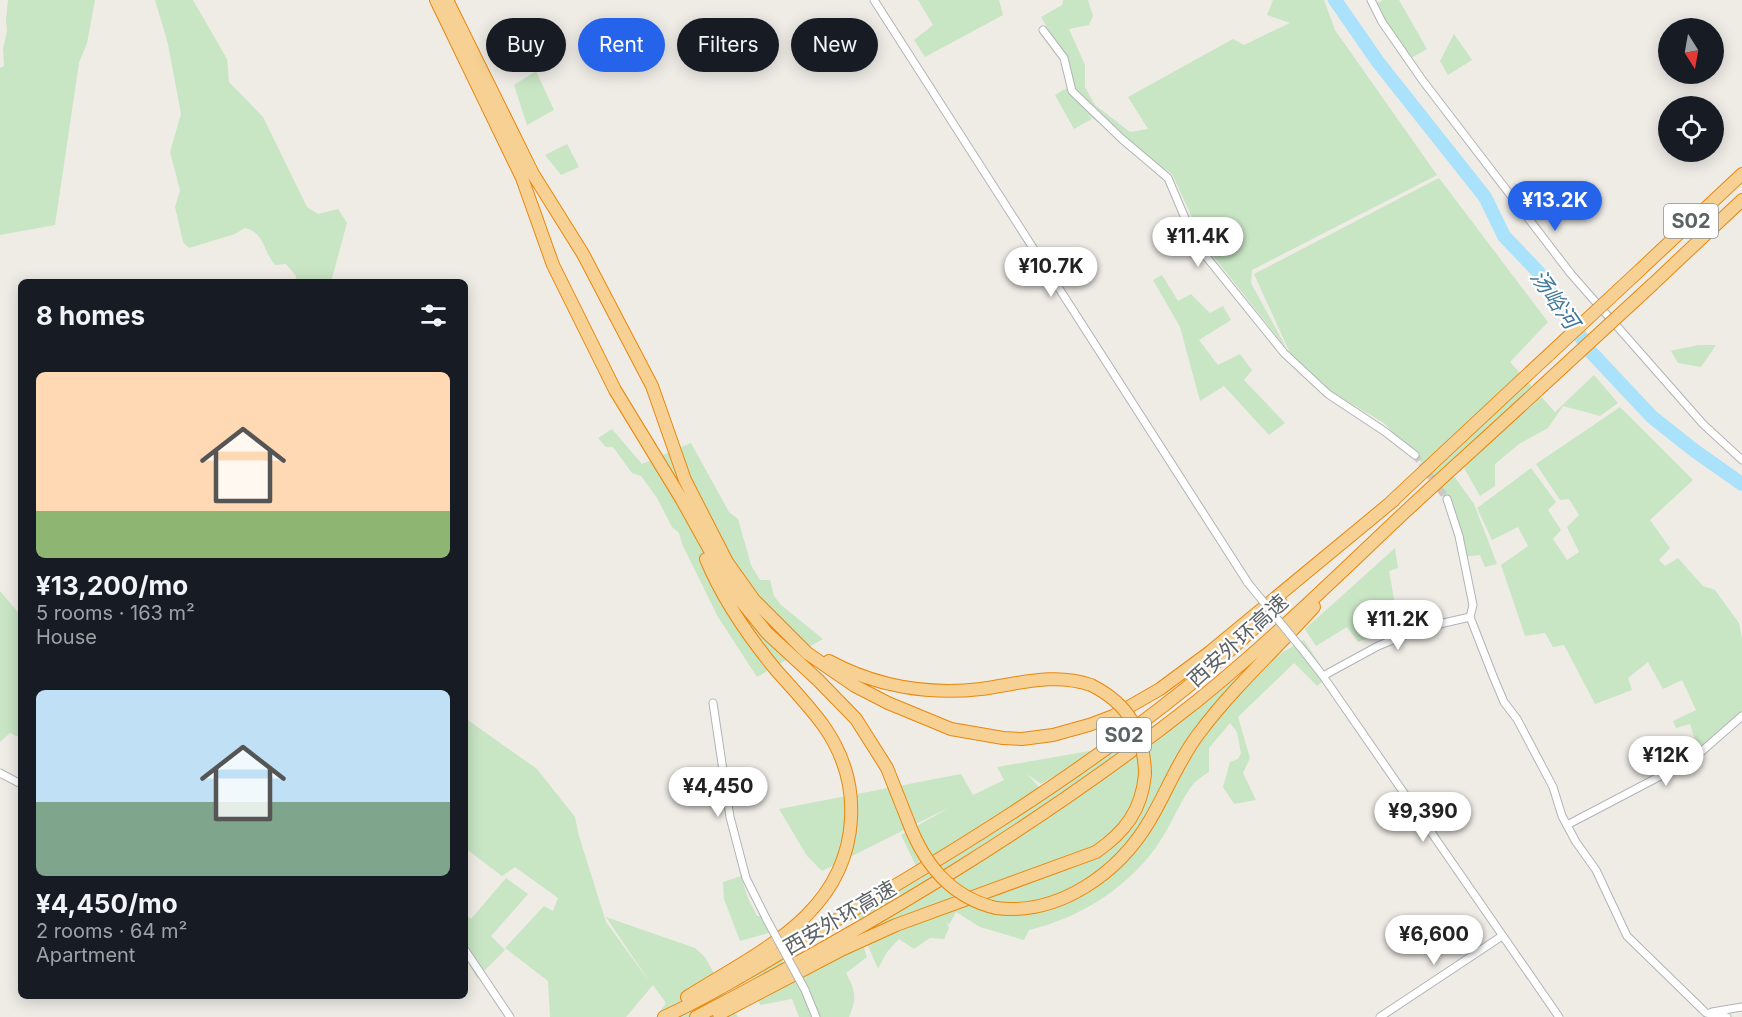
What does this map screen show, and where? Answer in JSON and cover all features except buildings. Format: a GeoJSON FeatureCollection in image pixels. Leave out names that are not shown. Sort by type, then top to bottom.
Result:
{"type":"FeatureCollection","features":[{"type":"Feature","properties":{"kind":"highway"},"geometry":{"type":"LineString","coordinates":[[436,0],[522,178],[553,265],[615,390],[682,500],[720,571],[743,605],[779,645],[845,706],[887,768],[920,849],[942,880],[971,900],[996,908],[1023,909],[1061,900],[1090,884],[1116,862],[1145,829],[1189,747],[1223,703],[1382,534]]}},
{"type":"Feature","properties":{"kind":"highway"},"geometry":{"type":"LineString","coordinates":[[447,0],[533,174],[583,255],[652,386],[685,480],[727,562],[750,595],[787,635],[813,657],[855,686],[936,724],[969,733],[1003,738],[1053,735],[1089,725],[1113,716],[1160,689],[1210,652],[1394,500]]}},
{"type":"Feature","properties":{"kind":"highway","name":"西安外环高速"},"geometry":{"type":"LineString","coordinates":[[664,1017],[731,981],[994,825],[1075,771],[1200,676],[1394,500],[1742,174]]}},
{"type":"Feature","properties":{"kind":"highway","name":"西安外环高速"},"geometry":{"type":"LineString","coordinates":[[696,1017],[786,969],[925,889],[1099,774],[1199,699],[1267,640],[1742,200]]}},
{"type":"Feature","properties":{"kind":"highway"},"geometry":{"type":"LineString","coordinates":[[653,1017],[756,955],[805,919],[823,899],[837,876],[846,851],[852,818],[850,786],[837,748],[824,726],[754,642],[727,602],[708,565],[682,500]]}},
{"type":"Feature","properties":{"kind":"highway"},"geometry":{"type":"LineString","coordinates":[[712,1017],[843,949],[896,925],[1096,852],[1116,836],[1136,812],[1142,797],[1145,774],[1143,746],[1131,720],[1114,700],[1091,685],[1073,680],[1053,679],[953,691],[904,687],[880,682],[847,670],[787,635]]}},
{"type":"Feature","properties":{"kind":"street"},"geometry":{"type":"LineString","coordinates":[[874,0],[1248,583],[1323,676],[1559,1017]]}},
{"type":"Feature","properties":{"kind":"street"},"geometry":{"type":"LineString","coordinates":[[1371,0],[1382,22],[1423,81],[1571,274],[1704,424],[1742,460]]}},
{"type":"Feature","properties":{"kind":"street"},"geometry":{"type":"LineString","coordinates":[[1043,30],[1064,58],[1072,91],[1122,140],[1168,178],[1196,244],[1284,353],[1328,394],[1416,455]]}},
{"type":"Feature","properties":{"kind":"street"},"geometry":{"type":"LineString","coordinates":[[1447,499],[1459,536],[1473,605],[1470,617],[1504,702],[1517,719],[1553,787],[1562,816],[1576,842],[1596,870],[1627,936],[1706,1013],[1727,1017]]}},
{"type":"Feature","properties":{"kind":"street"},"geometry":{"type":"LineString","coordinates":[[1323,676],[1378,646],[1422,628],[1470,617]]}},
{"type":"Feature","properties":{"kind":"street"},"geometry":{"type":"LineString","coordinates":[[713,703],[730,817],[746,878],[805,990],[816,1017]]}},
{"type":"Feature","properties":{"kind":"street"},"geometry":{"type":"LineString","coordinates":[[1567,825],[1693,759],[1742,716]]}},
{"type":"Feature","properties":{"kind":"street"},"geometry":{"type":"LineString","coordinates":[[0,773],[18,782]]}},
{"type":"Feature","properties":{"kind":"street"},"geometry":{"type":"LineString","coordinates":[[1380,1017],[1502,936]]}},
{"type":"Feature","properties":{"kind":"street"},"geometry":{"type":"LineString","coordinates":[[468,954],[510,1017]]}},
{"type":"Feature","properties":{"kind":"street"},"geometry":{"type":"LineString","coordinates":[[1706,1013],[1742,1007]]}},
{"type":"Feature","properties":{"kind":"green space"},"geometry":{"type":"Polygon","coordinates":[[[8,0],[95,0],[87,43],[79,63],[55,225],[0,235],[0,68],[4,66],[3,49],[7,31],[8,0]]]}},
{"type":"Feature","properties":{"kind":"green space"},"geometry":{"type":"Polygon","coordinates":[[[155,0],[193,0],[227,59],[229,82],[263,117],[307,207],[318,214],[338,209],[347,223],[332,279],[296,279],[296,276],[286,264],[275,265],[260,238],[252,230],[245,228],[235,234],[189,248],[183,242],[175,207],[180,190],[170,152],[181,114],[168,44],[155,0]]]}},
{"type":"Feature","properties":{"kind":"green space"},"geometry":{"type":"Polygon","coordinates":[[[918,0],[999,0],[1003,15],[925,57],[914,40],[933,25],[918,0]]]}},
{"type":"Feature","properties":{"kind":"green space"},"geometry":{"type":"Polygon","coordinates":[[[1063,0],[1088,0],[1093,16],[1089,25],[1069,29],[1085,65],[1085,87],[1095,105],[1130,132],[1148,129],[1128,97],[1233,39],[1244,45],[1290,23],[1267,15],[1273,0],[1324,0],[1335,30],[1437,175],[1252,270],[1251,283],[1287,349],[1206,247],[1172,174],[1088,115],[1092,119],[1074,129],[1055,95],[1070,86],[1068,64],[1041,17],[1062,5],[1063,0]]]}},
{"type":"Feature","properties":{"kind":"green space"},"geometry":{"type":"Polygon","coordinates":[[[1383,0],[1399,0],[1427,49],[1404,62],[1370,7],[1383,0]]]}},
{"type":"Feature","properties":{"kind":"green space"},"geometry":{"type":"Polygon","coordinates":[[[1454,34],[1472,60],[1448,75],[1440,61],[1454,34]]]}},
{"type":"Feature","properties":{"kind":"green space"},"geometry":{"type":"Polygon","coordinates":[[[536,72],[554,110],[527,125],[514,85],[536,72]]]}},
{"type":"Feature","properties":{"kind":"green space"},"geometry":{"type":"Polygon","coordinates":[[[567,144],[579,167],[561,175],[545,155],[567,144]]]}},
{"type":"Feature","properties":{"kind":"green space"},"geometry":{"type":"Polygon","coordinates":[[[1439,178],[1548,322],[1510,362],[1555,412],[1594,375],[1618,403],[1600,416],[1563,406],[1548,428],[1519,444],[1495,464],[1495,486],[1480,496],[1461,463],[1449,469],[1474,504],[1497,564],[1485,567],[1480,555],[1463,557],[1457,520],[1424,465],[1384,423],[1330,391],[1290,353],[1254,274],[1439,178]]]}},
{"type":"Feature","properties":{"kind":"green space"},"geometry":{"type":"Polygon","coordinates":[[[1162,275],[1178,301],[1191,294],[1210,313],[1223,306],[1231,320],[1199,340],[1218,365],[1240,354],[1252,370],[1244,380],[1285,423],[1269,435],[1224,386],[1200,401],[1180,327],[1153,280],[1162,275]]]}},
{"type":"Feature","properties":{"kind":"green space"},"geometry":{"type":"Polygon","coordinates":[[[1698,345],[1716,345],[1701,367],[1678,363],[1671,351],[1678,349],[1698,345]]]}},
{"type":"Feature","properties":{"kind":"green space"},"geometry":{"type":"Polygon","coordinates":[[[1620,407],[1693,480],[1650,520],[1670,548],[1659,560],[1665,566],[1678,558],[1703,586],[1715,590],[1739,623],[1742,639],[1742,718],[1691,762],[1685,748],[1696,744],[1690,724],[1676,728],[1673,721],[1696,710],[1682,680],[1663,689],[1648,662],[1628,678],[1632,690],[1595,704],[1564,645],[1553,647],[1545,633],[1525,636],[1501,565],[1528,546],[1518,527],[1492,540],[1477,508],[1531,468],[1556,502],[1548,510],[1561,530],[1553,539],[1567,560],[1579,552],[1567,527],[1579,515],[1569,499],[1560,500],[1536,464],[1620,407]]]}},
{"type":"Feature","properties":{"kind":"green space"},"geometry":{"type":"Polygon","coordinates":[[[612,429],[642,464],[691,443],[729,512],[738,519],[751,565],[760,580],[770,580],[774,596],[781,605],[823,639],[757,677],[718,617],[682,544],[679,533],[672,527],[657,498],[641,476],[632,473],[613,447],[606,447],[598,438],[612,429]]]}},
{"type":"Feature","properties":{"kind":"green space"},"geometry":{"type":"Polygon","coordinates":[[[1395,548],[1398,568],[1389,571],[1399,626],[1358,642],[1347,627],[1316,646],[1305,629],[1395,548]]]}},
{"type":"Feature","properties":{"kind":"green space"},"geometry":{"type":"Polygon","coordinates":[[[0,591],[18,612],[18,737],[10,733],[0,742],[0,591]]]}},
{"type":"Feature","properties":{"kind":"green space"},"geometry":{"type":"Polygon","coordinates":[[[1304,640],[1328,677],[1317,686],[1294,663],[1238,717],[1250,758],[1243,773],[1256,800],[1234,804],[1223,787],[1230,762],[1238,759],[1241,753],[1237,732],[1230,723],[1209,748],[1209,772],[1189,789],[1162,838],[1136,871],[1121,885],[1086,908],[1048,925],[1029,930],[1024,940],[980,927],[956,912],[949,925],[946,921],[949,928],[944,939],[930,938],[914,949],[899,939],[887,952],[878,969],[853,911],[922,878],[901,835],[952,806],[822,871],[807,856],[779,809],[961,774],[973,795],[1004,780],[997,767],[1101,749],[1041,784],[1027,774],[1041,789],[1304,640]]]}},
{"type":"Feature","properties":{"kind":"green space"},"geometry":{"type":"Polygon","coordinates":[[[468,720],[537,769],[575,817],[606,922],[651,984],[606,917],[695,948],[705,957],[738,1017],[656,1017],[666,1003],[653,985],[626,1017],[550,1017],[548,981],[505,948],[544,906],[553,911],[558,898],[515,867],[502,876],[468,850],[468,720]]]}},
{"type":"Feature","properties":{"kind":"green space"},"geometry":{"type":"Polygon","coordinates":[[[741,876],[757,916],[766,915],[764,925],[771,924],[772,932],[740,941],[724,899],[723,882],[741,876]]]}},
{"type":"Feature","properties":{"kind":"green space"},"geometry":{"type":"Polygon","coordinates":[[[506,878],[528,894],[491,936],[505,950],[477,978],[468,963],[468,916],[471,919],[506,878]]]}},
{"type":"Feature","properties":{"kind":"green space"},"geometry":{"type":"Polygon","coordinates":[[[863,945],[867,957],[846,973],[854,995],[849,1017],[799,1017],[792,999],[760,1005],[746,956],[779,948],[785,969],[863,945]]]}},
{"type":"Feature","properties":{"kind":"waterway","name":"汤峪河"},"geometry":{"type":"LineString","coordinates":[[1335,0],[1378,62],[1485,197],[1504,236],[1541,275],[1590,351],[1652,417],[1742,484]]}},
{"type":"Feature","properties":{"kind":"tunnel"},"geometry":{"type":"LineString","coordinates":[[1415,455],[1447,499]]}}]}
